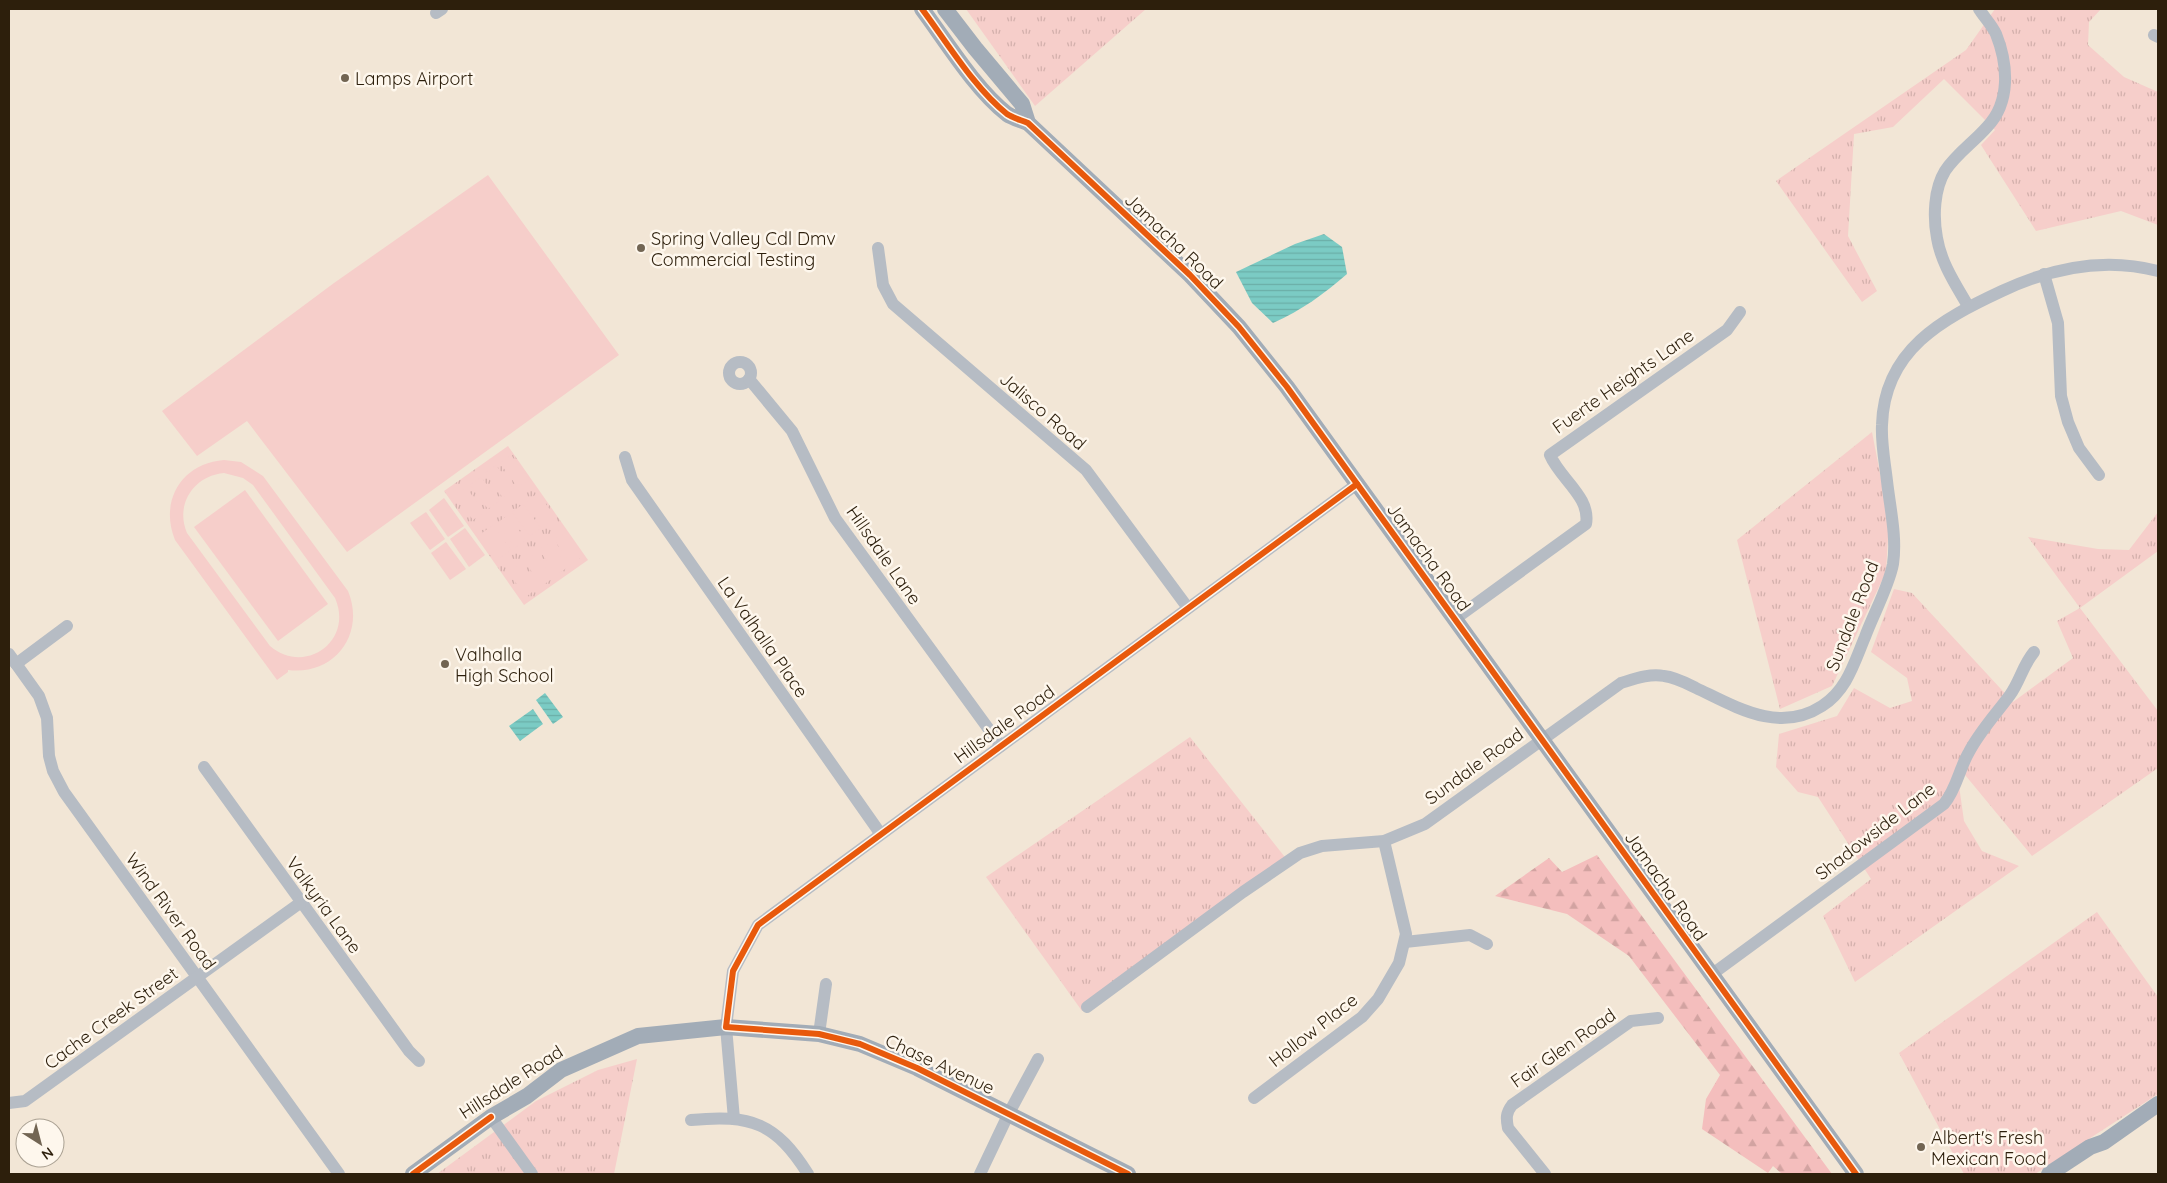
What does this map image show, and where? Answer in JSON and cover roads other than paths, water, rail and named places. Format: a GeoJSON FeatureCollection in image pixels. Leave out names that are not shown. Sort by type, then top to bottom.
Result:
{"type":"FeatureCollection","features":[{"type":"Feature","properties":{"kind":"main road","name":"Jamacha Road"},"geometry":{"type":"LineString","coordinates":[[922,9],[966,69],[990,96],[1008,114],[1028,123],[1190,275],[1240,328],[1287,387],[1403,544],[1711,976],[1856,1174]]}},
{"type":"Feature","properties":{"kind":"main road","name":"Jamacha Road"},"geometry":{"type":"LineString","coordinates":[[945,9],[1022,104],[1028,123]]}},
{"type":"Feature","properties":{"kind":"main road","name":"Chase Avenue"},"geometry":{"type":"LineString","coordinates":[[638,1036],[726,1027],[818,1034],[860,1044],[1009,1113],[1128,1174]]}},
{"type":"Feature","properties":{"kind":"main road","name":"Hillsdale Road"},"geometry":{"type":"LineString","coordinates":[[413,1174],[491,1117],[527,1096],[562,1070],[638,1036]]}},
{"type":"Feature","properties":{"kind":"main road"},"geometry":{"type":"LineString","coordinates":[[2049,1174],[2090,1147],[2104,1142],[2158,1104]]}},
{"type":"Feature","properties":{"kind":"main road"},"geometry":{"type":"LineString","coordinates":[[2068,1174],[2096,1154],[2104,1142]]}},
{"type":"Feature","properties":{"kind":"street"},"geometry":{"type":"LineString","coordinates":[[1968,306],[1940,253],[1935,213],[1938,190],[1945,171],[1989,126],[1998,112],[2004,96],[2005,70],[1996,33],[1979,9]]}},
{"type":"Feature","properties":{"kind":"street","name":"Jalisco Road"},"geometry":{"type":"LineString","coordinates":[[878,248],[883,284],[893,304],[1086,470],[1188,608]]}},
{"type":"Feature","properties":{"kind":"street","name":"Sundale Road"},"geometry":{"type":"LineString","coordinates":[[1087,1007],[1243,892],[1300,853],[1322,846],[1384,841],[1425,824],[1621,683],[1651,676],[1663,676],[1679,680],[1754,715],[1767,718],[1785,719],[1804,715],[1822,706],[1837,693],[1850,673],[1893,565],[1893,533],[1881,426],[1888,389],[1909,350],[1928,331],[1968,306],[2044,274],[2066,268],[2115,264],[2158,271]]}},
{"type":"Feature","properties":{"kind":"street"},"geometry":{"type":"LineString","coordinates":[[2044,274],[2058,323],[2062,396],[2068,422],[2079,448],[2099,475]]}},
{"type":"Feature","properties":{"kind":"street","name":"Fuerte Heights Lane"},"geometry":{"type":"LineString","coordinates":[[1455,619],[1586,524],[1586,508],[1555,468],[1550,455],[1727,330],[1740,312]]}},
{"type":"Feature","properties":{"kind":"street","name":"Hillsdale Lane"},"geometry":{"type":"LineString","coordinates":[[750,379],[792,431],[835,518],[1001,746]]}},
{"type":"Feature","properties":{"kind":"street","name":"La Valhalla Place"},"geometry":{"type":"LineString","coordinates":[[625,457],[632,480],[880,833]]}},
{"type":"Feature","properties":{"kind":"street","name":"Hillsdale Road"},"geometry":{"type":"LineString","coordinates":[[734,1119],[726,1027],[733,971],[758,925],[880,833],[1357,484]]}},
{"type":"Feature","properties":{"kind":"street"},"geometry":{"type":"LineString","coordinates":[[13,659],[67,626]]}},
{"type":"Feature","properties":{"kind":"street","name":"Shadowside Lane"},"geometry":{"type":"LineString","coordinates":[[1711,976],[1944,804],[1955,787],[1971,748],[2010,695],[2027,660],[2034,652]]}},
{"type":"Feature","properties":{"kind":"street","name":"Wind River Road"},"geometry":{"type":"LineString","coordinates":[[13,659],[39,696],[47,718],[49,756],[53,771],[64,792],[196,978],[339,1174]]}},
{"type":"Feature","properties":{"kind":"street","name":"Valkyria Lane"},"geometry":{"type":"LineString","coordinates":[[204,767],[408,1051],[419,1061]]}},
{"type":"Feature","properties":{"kind":"street","name":"Hollow Place"},"geometry":{"type":"LineString","coordinates":[[1254,1098],[1362,1017],[1378,999],[1399,963],[1406,934],[1384,841]]}},
{"type":"Feature","properties":{"kind":"street","name":"Cache Creek Street"},"geometry":{"type":"LineString","coordinates":[[11,1103],[25,1101],[300,903]]}},
{"type":"Feature","properties":{"kind":"street"},"geometry":{"type":"LineString","coordinates":[[1405,942],[1470,936],[1487,944]]}},
{"type":"Feature","properties":{"kind":"street"},"geometry":{"type":"LineString","coordinates":[[818,1034],[826,984]]}},
{"type":"Feature","properties":{"kind":"street","name":"Fair Glen Road"},"geometry":{"type":"LineString","coordinates":[[1545,1174],[1508,1128],[1506,1120],[1512,1105],[1631,1021],[1658,1018]]}},
{"type":"Feature","properties":{"kind":"street"},"geometry":{"type":"LineString","coordinates":[[980,1174],[1038,1058]]}},
{"type":"Feature","properties":{"kind":"street"},"geometry":{"type":"LineString","coordinates":[[491,1117],[532,1174]]}},
{"type":"Feature","properties":{"kind":"street"},"geometry":{"type":"LineString","coordinates":[[691,1120],[734,1119],[755,1123],[777,1134],[808,1174]]}},
{"type":"Feature","properties":{"kind":"water"},"geometry":{"type":"Polygon","coordinates":[[[1324,234],[1342,247],[1347,274],[1294,313],[1273,323],[1252,303],[1236,272],[1295,244],[1324,234]]]}},
{"type":"Feature","properties":{"kind":"water"},"geometry":{"type":"Polygon","coordinates":[[[545,693],[563,717],[553,724],[536,700],[545,693]]]}},
{"type":"Feature","properties":{"kind":"water"},"geometry":{"type":"Polygon","coordinates":[[[533,709],[543,724],[520,741],[509,726],[533,709]]]}},
{"type":"Feature","properties":{"kind":"place","name":"Lamps Airport"},"geometry":{"type":"Point","coordinates":[345,78]}},
{"type":"Feature","properties":{"kind":"place","name":"Spring Valley Cdl Dmv Commercial Testing"},"geometry":{"type":"Point","coordinates":[641,248]}},
{"type":"Feature","properties":{"kind":"place","name":"Valhalla High School"},"geometry":{"type":"Point","coordinates":[445,664]}},
{"type":"Feature","properties":{"kind":"place","name":"Albert's Fresh Mexican Food"},"geometry":{"type":"Point","coordinates":[1921,1147]}}]}
